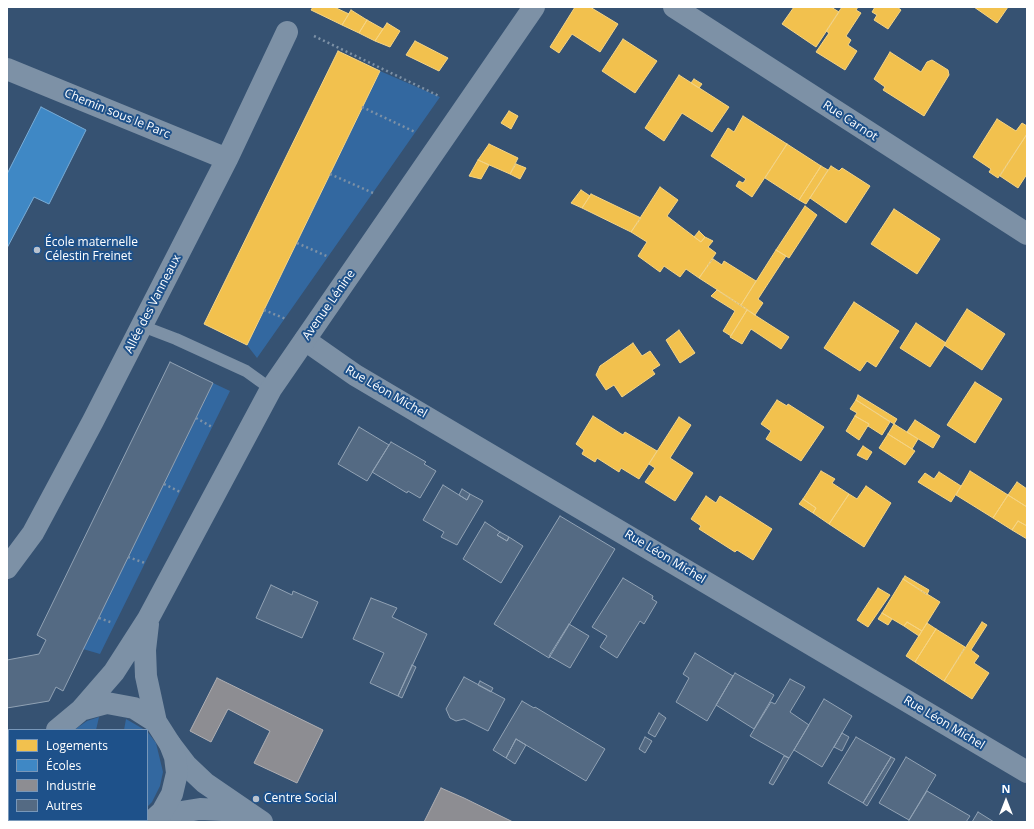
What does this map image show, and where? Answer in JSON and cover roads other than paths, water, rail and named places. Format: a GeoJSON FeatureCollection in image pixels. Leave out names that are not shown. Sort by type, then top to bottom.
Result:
{"type":"FeatureCollection","features":[{"type":"Feature","properties":{"kind":"street","name":"Avenue Lénine"},"geometry":{"type":"LineString","coordinates":[[81,710],[114,672],[148,619],[272,389],[534,7]]}},
{"type":"Feature","properties":{"kind":"street","name":"Rue Carnot"},"geometry":{"type":"LineString","coordinates":[[674,7],[1027,234]]}},
{"type":"Feature","properties":{"kind":"street","name":"Allée des Vanneaux"},"geometry":{"type":"LineString","coordinates":[[7,568],[33,533],[142,326],[227,159],[287,32]]}},
{"type":"Feature","properties":{"kind":"street","name":"Chemin sous le Parc"},"geometry":{"type":"LineString","coordinates":[[7,69],[227,159]]}},
{"type":"Feature","properties":{"kind":"street","name":"Rue Léon Michel"},"geometry":{"type":"LineString","coordinates":[[305,340],[355,375],[1027,772]]}},
{"type":"Feature","properties":{"kind":"street","name":"Avenue Lénine"},"geometry":{"type":"LineString","coordinates":[[148,619],[145,650],[146,676],[156,722]]}},
{"type":"Feature","properties":{"kind":"street"},"geometry":{"type":"LineString","coordinates":[[57,728],[81,710],[107,704],[121,704],[134,708],[156,722],[186,765],[206,783],[261,821]]}},
{"type":"Feature","properties":{"kind":"street"},"geometry":{"type":"LineString","coordinates":[[152,822],[162,812],[172,794],[177,773],[175,757],[170,744]]}},
{"type":"Feature","properties":{"kind":"street"},"geometry":{"type":"LineString","coordinates":[[152,822],[175,813],[200,809],[222,810],[261,821]]}},
{"type":"Feature","properties":{"kind":"lane"},"geometry":{"type":"LineString","coordinates":[[142,326],[176,339],[246,371],[272,389]]}},
{"type":"Feature","properties":{"kind":"place","name":"École maternelle Célestin Freinet"},"geometry":{"type":"Point","coordinates":[37,250]}},
{"type":"Feature","properties":{"kind":"place","name":"Centre Social"},"geometry":{"type":"Point","coordinates":[256,799]}}]}
